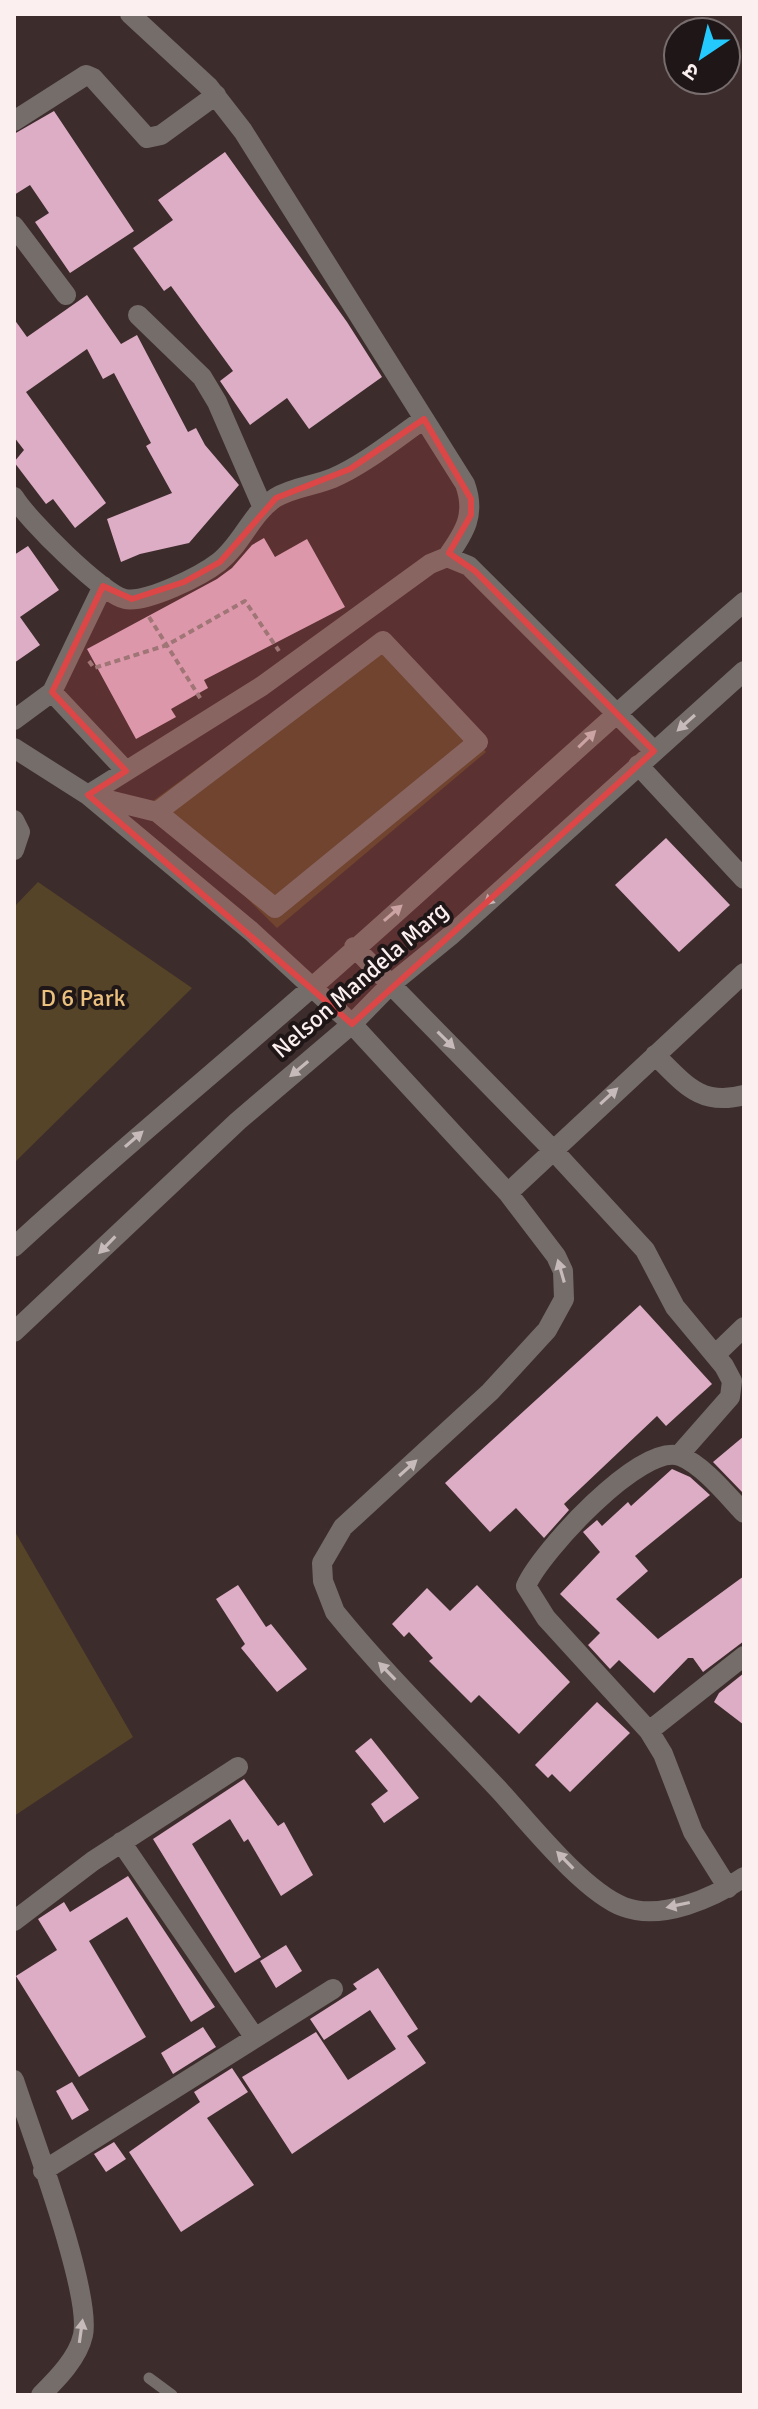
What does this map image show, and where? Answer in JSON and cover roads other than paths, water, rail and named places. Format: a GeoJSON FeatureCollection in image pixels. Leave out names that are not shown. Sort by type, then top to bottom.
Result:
{"type":"FeatureCollection","features":[{"type":"Feature","properties":{"kind":"street"},"geometry":{"type":"LineString","coordinates":[[88,795],[262,686],[430,564],[447,557],[467,525],[471,499],[465,484],[260,156],[216,95],[130,14]]}},
{"type":"Feature","properties":{"kind":"street"},"geometry":{"type":"LineString","coordinates":[[14,121],[86,75],[93,78],[147,138],[161,135],[216,95]]}},
{"type":"Feature","properties":{"kind":"street"},"geometry":{"type":"LineString","coordinates":[[14,226],[66,295]]}},
{"type":"Feature","properties":{"kind":"street"},"geometry":{"type":"LineString","coordinates":[[138,315],[202,377],[217,402],[263,508]]}},
{"type":"Feature","properties":{"kind":"street"},"geometry":{"type":"LineString","coordinates":[[14,497],[47,536],[103,586],[123,599],[137,598],[184,582],[220,562],[263,508],[293,490],[350,469],[424,419]]}},
{"type":"Feature","properties":{"kind":"street"},"geometry":{"type":"LineString","coordinates":[[447,557],[469,566],[654,751]]}},
{"type":"Feature","properties":{"kind":"street"},"geometry":{"type":"LineString","coordinates":[[14,720],[52,692],[103,586]]}},
{"type":"Feature","properties":{"kind":"street","name":"Nelson Mandela Marg"},"geometry":{"type":"LineString","coordinates":[[14,1247],[86,1180],[312,988],[354,947],[546,780],[616,711],[744,602]]}},
{"type":"Feature","properties":{"kind":"street"},"geometry":{"type":"LineString","coordinates":[[88,795],[157,812],[275,908],[478,742],[383,641],[157,812]]}},
{"type":"Feature","properties":{"kind":"street","name":"Nelson Mandela Marg"},"geometry":{"type":"LineString","coordinates":[[14,1332],[180,1174],[352,1024],[390,985],[450,936],[744,671]]}},
{"type":"Feature","properties":{"kind":"street"},"geometry":{"type":"LineString","coordinates":[[52,692],[126,771]]}},
{"type":"Feature","properties":{"kind":"street"},"geometry":{"type":"LineString","coordinates":[[14,748],[88,795],[251,931],[352,1024],[508,1193],[556,1256],[565,1285],[561,1310],[490,1392],[343,1527],[322,1563],[325,1589],[335,1612],[357,1639],[592,1888],[626,1908],[646,1911],[703,1899],[736,1882],[693,1832],[663,1754],[649,1731],[546,1618],[526,1586],[544,1555],[608,1493],[650,1460],[664,1454],[679,1455],[693,1464],[744,1513]]}},
{"type":"Feature","properties":{"kind":"street"},"geometry":{"type":"LineString","coordinates":[[638,765],[744,879]]}},
{"type":"Feature","properties":{"kind":"street"},"geometry":{"type":"LineString","coordinates":[[14,820],[20,832],[14,850]]}},
{"type":"Feature","properties":{"kind":"street"},"geometry":{"type":"LineString","coordinates":[[354,947],[552,1149],[645,1250],[675,1307],[732,1381],[737,1403],[679,1455]]}},
{"type":"Feature","properties":{"kind":"street"},"geometry":{"type":"LineString","coordinates":[[508,1193],[744,973]]}},
{"type":"Feature","properties":{"kind":"street"},"geometry":{"type":"LineString","coordinates":[[655,1055],[700,1095],[726,1100],[744,1095]]}},
{"type":"Feature","properties":{"kind":"street"},"geometry":{"type":"LineString","coordinates":[[715,1355],[744,1327]]}},
{"type":"Feature","properties":{"kind":"street"},"geometry":{"type":"LineString","coordinates":[[649,1731],[744,1656]]}},
{"type":"Feature","properties":{"kind":"street"},"geometry":{"type":"LineString","coordinates":[[14,1921],[121,1842],[238,1767]]}},
{"type":"Feature","properties":{"kind":"street"},"geometry":{"type":"LineString","coordinates":[[121,1842],[255,2038]]}},
{"type":"Feature","properties":{"kind":"street"},"geometry":{"type":"LineString","coordinates":[[43,2171],[333,1989]]}},
{"type":"Feature","properties":{"kind":"street"},"geometry":{"type":"LineString","coordinates":[[14,2080],[74,2267],[82,2304],[83,2335],[64,2370],[41,2395]]}},
{"type":"Feature","properties":{"kind":"lane"},"geometry":{"type":"LineString","coordinates":[[149,2378],[172,2395]]}},
{"type":"Feature","properties":{"kind":"park label","name":"D 6 Park"},"geometry":{"type":"Point","coordinates":[83,998]}}]}
